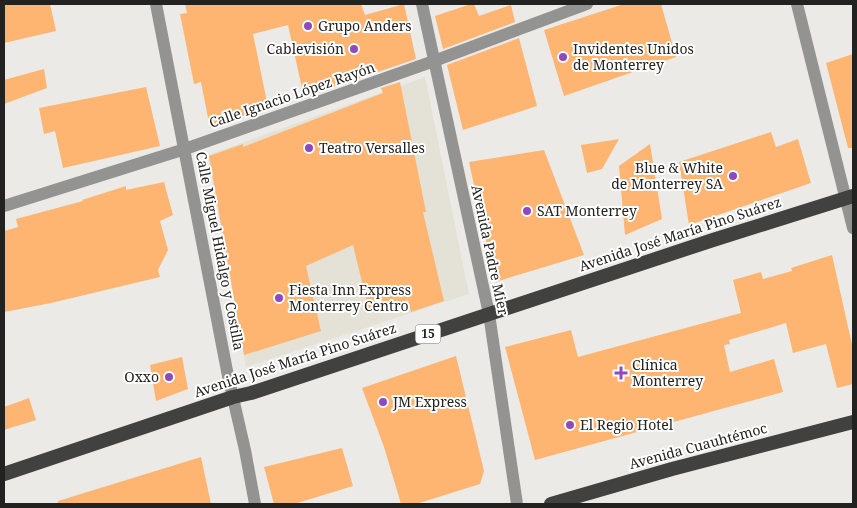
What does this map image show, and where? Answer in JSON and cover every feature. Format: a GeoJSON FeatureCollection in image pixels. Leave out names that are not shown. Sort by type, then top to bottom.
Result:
{"type":"FeatureCollection","features":[{"type":"Feature","properties":{"kind":"highway","name":"Avenida José María Pino Suárez"},"geometry":{"type":"LineString","coordinates":[[4,474],[233,397],[251,393],[770,222],[850,198]]}},
{"type":"Feature","properties":{"kind":"highway","name":"Avenida Cuauhtémoc"},"geometry":{"type":"LineString","coordinates":[[551,504],[672,469],[853,422]]}},
{"type":"Feature","properties":{"kind":"street","name":"Calle Miguel Hidalgo y Costilla"},"geometry":{"type":"LineString","coordinates":[[156,4],[255,504]]}},
{"type":"Feature","properties":{"kind":"street","name":"Avenida Padre Mier"},"geometry":{"type":"LineString","coordinates":[[422,4],[489,314],[517,504]]}},
{"type":"Feature","properties":{"kind":"street","name":"Calle Ignacio López Rayón"},"geometry":{"type":"LineString","coordinates":[[4,206],[185,149],[434,61],[587,4]]}},
{"type":"Feature","properties":{"kind":"street"},"geometry":{"type":"LineString","coordinates":[[796,4],[850,198],[853,228]]}},
{"type":"Feature","properties":{"kind":"shaded area"},"geometry":{"type":"Polygon","coordinates":[[[425,77],[469,294],[246,367],[208,155],[425,77]]]}},
{"type":"Feature","properties":{"kind":"building"},"geometry":{"type":"Polygon","coordinates":[[[4,4],[50,4],[56,31],[4,43],[4,4]]]}},
{"type":"Feature","properties":{"kind":"building"},"geometry":{"type":"Polygon","coordinates":[[[185,4],[361,4],[365,15],[404,4],[416,59],[304,97],[288,25],[253,34],[268,107],[210,128],[201,82],[194,84],[180,14],[187,13],[185,4]]]}},
{"type":"Feature","properties":{"kind":"building"},"geometry":{"type":"Polygon","coordinates":[[[474,4],[479,16],[511,5],[515,22],[443,49],[435,16],[474,4]]]}},
{"type":"Feature","properties":{"kind":"building"},"geometry":{"type":"Polygon","coordinates":[[[624,4],[661,4],[676,57],[564,96],[544,30],[624,4]]]}},
{"type":"Feature","properties":{"kind":"building"},"geometry":{"type":"Polygon","coordinates":[[[519,38],[537,106],[463,130],[447,65],[519,38]]]}},
{"type":"Feature","properties":{"kind":"building"},"geometry":{"type":"Polygon","coordinates":[[[853,54],[853,148],[848,148],[826,63],[853,54]]]}},
{"type":"Feature","properties":{"kind":"building"},"geometry":{"type":"Polygon","coordinates":[[[44,69],[47,88],[4,104],[4,80],[44,69]]]}},
{"type":"Feature","properties":{"kind":"building"},"geometry":{"type":"Polygon","coordinates":[[[400,82],[426,212],[423,212],[444,301],[411,312],[408,300],[369,311],[353,245],[306,266],[321,331],[244,355],[209,156],[243,144],[243,147],[383,93],[381,88],[400,82]]]}},
{"type":"Feature","properties":{"kind":"building"},"geometry":{"type":"Polygon","coordinates":[[[146,87],[160,146],[63,168],[55,131],[44,134],[39,108],[146,87]]]}},
{"type":"Feature","properties":{"kind":"building","name":"Blue & White de Monterrey SA"},"geometry":{"type":"Polygon","coordinates":[[[771,132],[776,147],[798,139],[811,183],[689,225],[679,162],[771,132]]]}},
{"type":"Feature","properties":{"kind":"building"},"geometry":{"type":"Polygon","coordinates":[[[619,139],[602,169],[587,173],[581,145],[619,139]]]}},
{"type":"Feature","properties":{"kind":"building"},"geometry":{"type":"Polygon","coordinates":[[[650,144],[662,219],[625,235],[619,166],[650,144]]]}},
{"type":"Feature","properties":{"kind":"building"},"geometry":{"type":"Polygon","coordinates":[[[544,150],[584,255],[495,282],[469,162],[544,150]]]}},
{"type":"Feature","properties":{"kind":"building"},"geometry":{"type":"Polygon","coordinates":[[[164,182],[173,215],[160,221],[168,250],[158,270],[160,277],[51,303],[4,312],[4,231],[18,227],[16,219],[83,201],[126,186],[126,190],[164,182]]]}},
{"type":"Feature","properties":{"kind":"building"},"geometry":{"type":"Polygon","coordinates":[[[832,255],[853,349],[853,384],[837,388],[826,344],[793,353],[786,323],[729,340],[730,344],[724,345],[730,372],[774,359],[783,392],[535,460],[505,347],[571,330],[578,357],[741,313],[733,280],[761,272],[763,279],[792,271],[791,268],[832,255]]]}},
{"type":"Feature","properties":{"kind":"building"},"geometry":{"type":"Polygon","coordinates":[[[456,356],[484,471],[480,484],[416,504],[401,504],[384,447],[362,388],[456,356]]]}},
{"type":"Feature","properties":{"kind":"building","name":"Oxxo"},"geometry":{"type":"Polygon","coordinates":[[[182,357],[188,389],[156,401],[150,365],[182,357]]]}},
{"type":"Feature","properties":{"kind":"building"},"geometry":{"type":"Polygon","coordinates":[[[29,398],[36,420],[4,430],[4,407],[29,398]]]}},
{"type":"Feature","properties":{"kind":"building"},"geometry":{"type":"Polygon","coordinates":[[[342,448],[353,486],[294,504],[274,504],[264,467],[342,448]]]}},
{"type":"Feature","properties":{"kind":"building"},"geometry":{"type":"Polygon","coordinates":[[[201,457],[211,504],[58,504],[58,501],[201,457]]]}},
{"type":"Feature","properties":{"kind":"place","name":"Grupo Anders"},"geometry":{"type":"Point","coordinates":[308,26]}},
{"type":"Feature","properties":{"kind":"place","name":"Cablevisión"},"geometry":{"type":"Point","coordinates":[354,49]}},
{"type":"Feature","properties":{"kind":"place","name":"Invidentes Unidos de Monterrey"},"geometry":{"type":"Point","coordinates":[563,57]}},
{"type":"Feature","properties":{"kind":"place","name":"Teatro Versalles"},"geometry":{"type":"Point","coordinates":[309,148]}},
{"type":"Feature","properties":{"kind":"place","name":"Blue & White de Monterrey SA"},"geometry":{"type":"Point","coordinates":[733,176]}},
{"type":"Feature","properties":{"kind":"place","name":"SAT Monterrey"},"geometry":{"type":"Point","coordinates":[527,211]}},
{"type":"Feature","properties":{"kind":"place","name":"Fiesta Inn Express Monterrey Centro"},"geometry":{"type":"Point","coordinates":[279,298]}},
{"type":"Feature","properties":{"kind":"place","name":"Clínica Monterrey"},"geometry":{"type":"Point","coordinates":[621,373]}},
{"type":"Feature","properties":{"kind":"place","name":"Oxxo"},"geometry":{"type":"Point","coordinates":[169,377]}},
{"type":"Feature","properties":{"kind":"place","name":"JM Express"},"geometry":{"type":"Point","coordinates":[383,402]}},
{"type":"Feature","properties":{"kind":"place","name":"El Regio Hotel"},"geometry":{"type":"Point","coordinates":[570,425]}}]}
